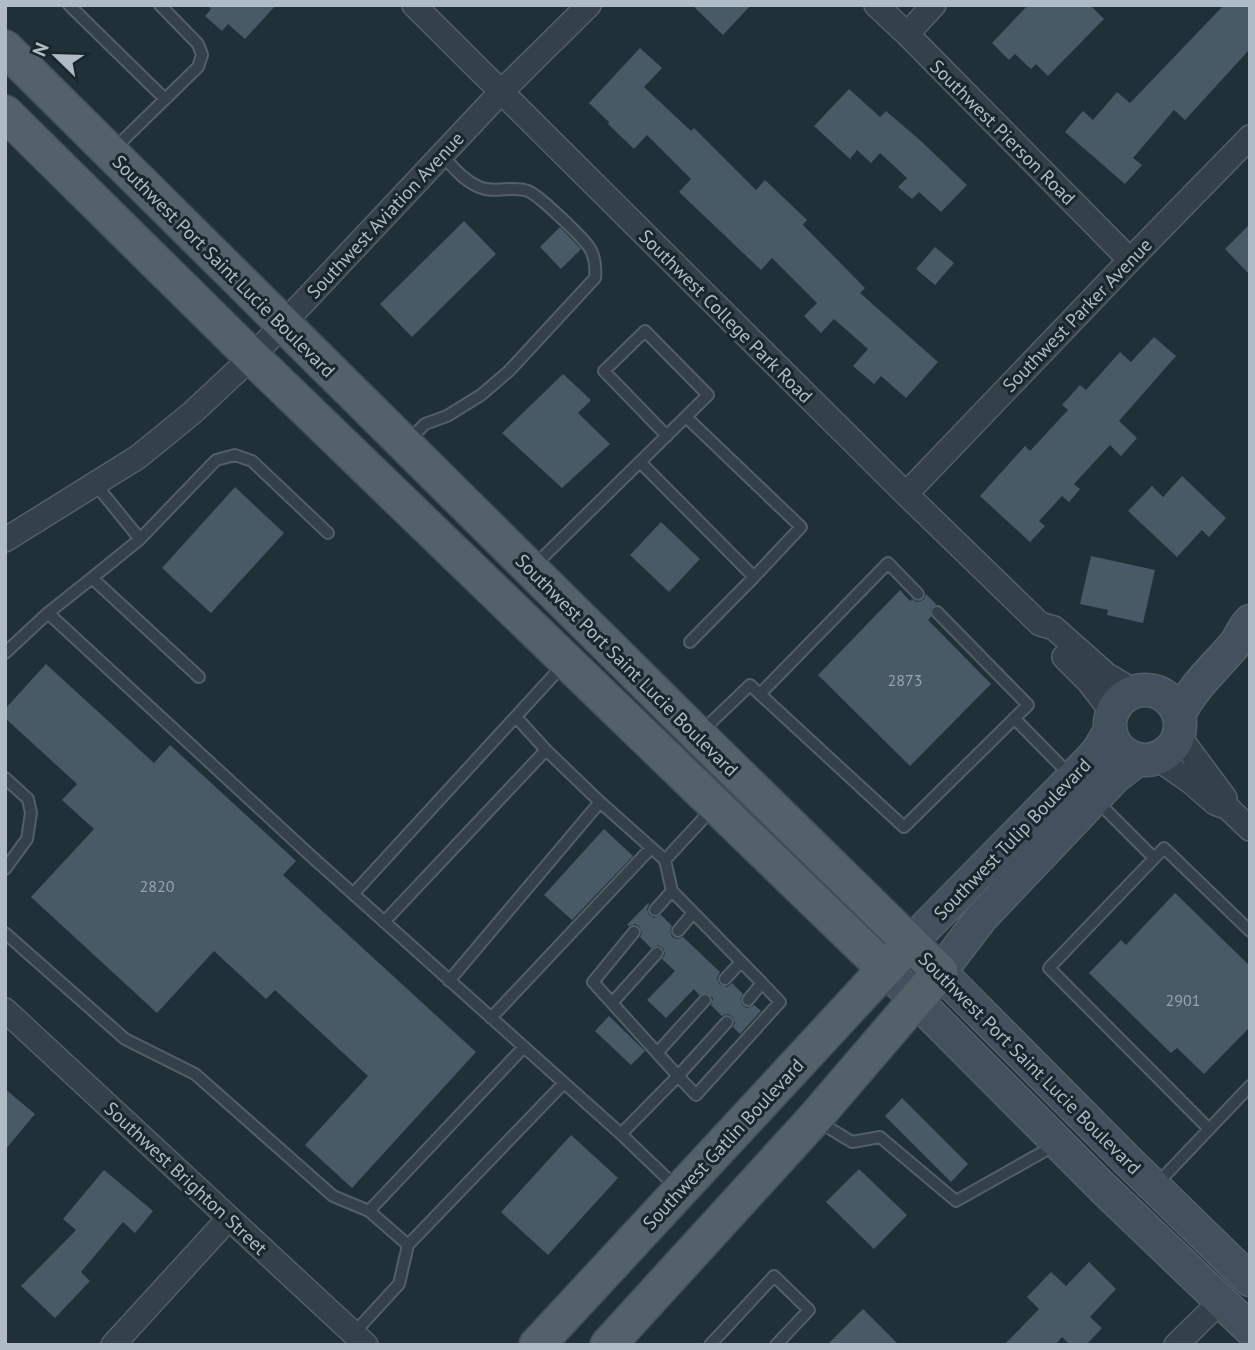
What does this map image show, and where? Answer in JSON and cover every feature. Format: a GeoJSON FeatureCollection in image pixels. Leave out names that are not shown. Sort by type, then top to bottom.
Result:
{"type":"FeatureCollection","features":[{"type":"Feature","properties":{"kind":"main road","name":"Southwest Port Saint Lucie Boulevard"},"geometry":{"type":"LineString","coordinates":[[5,48],[283,324],[415,434],[531,570],[1250,1280]]}},
{"type":"Feature","properties":{"kind":"main road","name":"Southwest Port Saint Lucie Boulevard"},"geometry":{"type":"LineString","coordinates":[[5,113],[252,357],[885,969],[1250,1329]]}},
{"type":"Feature","properties":{"kind":"main road","name":"Southwest Tulip Boulevard"},"geometry":{"type":"LineString","coordinates":[[940,972],[1084,788],[1098,751],[1127,706],[1189,667],[1229,633],[1246,624]]}},
{"type":"Feature","properties":{"kind":"main road","name":"Southwest Tulip Boulevard"},"geometry":{"type":"LineString","coordinates":[[1179,725],[1189,696],[1237,641],[1246,624]]}},
{"type":"Feature","properties":{"kind":"main road"},"geometry":{"type":"LineString","coordinates":[[1165,695],[1172,702],[1179,725],[1166,754],[1147,759],[1127,755],[1113,740],[1127,706],[1165,695]]}},
{"type":"Feature","properties":{"kind":"main road","name":"Southwest Tulip Boulevard"},"geometry":{"type":"LineString","coordinates":[[910,943],[1084,788],[1115,777],[1147,759]]}},
{"type":"Feature","properties":{"kind":"main road","name":"Southwest Gatlin Boulevard"},"geometry":{"type":"LineString","coordinates":[[537,1345],[910,943]]}},
{"type":"Feature","properties":{"kind":"main road"},"geometry":{"type":"LineString","coordinates":[[618,1338],[814,1119],[940,972]]}},
{"type":"Feature","properties":{"kind":"street","name":"Southwest College Park Road"},"geometry":{"type":"LineString","coordinates":[[414,5],[1040,624],[1054,628],[1107,675],[1127,706]]}},
{"type":"Feature","properties":{"kind":"street","name":"Southwest Aviation Avenue"},"geometry":{"type":"LineString","coordinates":[[5,540],[138,457],[192,413],[252,357],[501,92],[589,5]]}},
{"type":"Feature","properties":{"kind":"street","name":"Southwest Pierson Road"},"geometry":{"type":"LineString","coordinates":[[876,5],[908,34],[1130,260]]}},
{"type":"Feature","properties":{"kind":"street"},"geometry":{"type":"LineString","coordinates":[[908,34],[934,5]]}},
{"type":"Feature","properties":{"kind":"street","name":"Southwest Parker Avenue"},"geometry":{"type":"LineString","coordinates":[[906,494],[1250,137]]}},
{"type":"Feature","properties":{"kind":"street"},"geometry":{"type":"LineString","coordinates":[[1179,725],[1203,770],[1223,795],[1228,808]]}},
{"type":"Feature","properties":{"kind":"street"},"geometry":{"type":"LineString","coordinates":[[1147,759],[1182,775],[1215,803],[1228,808],[1250,829]]}},
{"type":"Feature","properties":{"kind":"street","name":"Southwest Brighton Street"},"geometry":{"type":"LineString","coordinates":[[5,1010],[360,1339]]}},
{"type":"Feature","properties":{"kind":"street"},"geometry":{"type":"LineString","coordinates":[[113,1345],[229,1218]]}},
{"type":"Feature","properties":{"kind":"street"},"geometry":{"type":"LineString","coordinates":[[1176,1345],[1221,1301]]}},
{"type":"Feature","properties":{"kind":"lane"},"geometry":{"type":"LineString","coordinates":[[69,5],[165,99]]}},
{"type":"Feature","properties":{"kind":"lane"},"geometry":{"type":"LineString","coordinates":[[110,152],[198,67],[202,55],[198,44],[160,5]]}},
{"type":"Feature","properties":{"kind":"lane"},"geometry":{"type":"LineString","coordinates":[[415,434],[481,396],[509,371],[595,278],[596,264],[589,247],[556,213],[530,192],[516,188],[482,188],[464,179],[442,155]]}},
{"type":"Feature","properties":{"kind":"lane"},"geometry":{"type":"LineString","coordinates":[[531,570],[667,436],[708,395],[645,331],[604,372],[667,436]]}},
{"type":"Feature","properties":{"kind":"lane"},"geometry":{"type":"LineString","coordinates":[[686,417],[801,527],[690,642]]}},
{"type":"Feature","properties":{"kind":"lane"},"geometry":{"type":"LineString","coordinates":[[5,653],[48,612],[140,539],[216,460],[235,455],[251,461],[328,534]]}},
{"type":"Feature","properties":{"kind":"lane"},"geometry":{"type":"LineString","coordinates":[[640,462],[754,577]]}},
{"type":"Feature","properties":{"kind":"lane"},"geometry":{"type":"LineString","coordinates":[[96,485],[140,539]]}},
{"type":"Feature","properties":{"kind":"lane"},"geometry":{"type":"LineString","coordinates":[[760,694],[888,563],[918,594]]}},
{"type":"Feature","properties":{"kind":"lane"},"geometry":{"type":"LineString","coordinates":[[92,578],[199,677]]}},
{"type":"Feature","properties":{"kind":"lane"},"geometry":{"type":"LineString","coordinates":[[48,612],[353,894],[621,1134],[680,1191]]}},
{"type":"Feature","properties":{"kind":"lane"},"geometry":{"type":"LineString","coordinates":[[698,735],[750,685],[904,827],[1028,705],[937,612]]}},
{"type":"Feature","properties":{"kind":"lane"},"geometry":{"type":"LineString","coordinates":[[353,894],[567,662]]}},
{"type":"Feature","properties":{"kind":"lane"},"geometry":{"type":"LineString","coordinates":[[516,717],[600,802],[665,860],[671,891],[780,1002],[696,1095],[593,982],[634,932]]}},
{"type":"Feature","properties":{"kind":"lane"},"geometry":{"type":"LineString","coordinates":[[1014,718],[1154,858]]}},
{"type":"Feature","properties":{"kind":"lane"},"geometry":{"type":"LineString","coordinates":[[384,922],[546,750]]}},
{"type":"Feature","properties":{"kind":"lane"},"geometry":{"type":"LineString","coordinates":[[5,778],[28,799],[31,813],[27,839],[5,869]]}},
{"type":"Feature","properties":{"kind":"lane"},"geometry":{"type":"LineString","coordinates":[[449,981],[600,802]]}},
{"type":"Feature","properties":{"kind":"lane"},"geometry":{"type":"LineString","coordinates":[[665,860],[716,805]]}},
{"type":"Feature","properties":{"kind":"lane"},"geometry":{"type":"LineString","coordinates":[[491,1018],[650,848]]}},
{"type":"Feature","properties":{"kind":"lane"},"geometry":{"type":"LineString","coordinates":[[1209,1129],[1049,968],[1164,848],[1250,931]]}},
{"type":"Feature","properties":{"kind":"lane"},"geometry":{"type":"LineString","coordinates":[[655,910],[671,891]]}},
{"type":"Feature","properties":{"kind":"lane"},"geometry":{"type":"LineString","coordinates":[[678,931],[693,913]]}},
{"type":"Feature","properties":{"kind":"lane"},"geometry":{"type":"LineString","coordinates":[[5,933],[125,1039],[195,1074],[333,1196],[369,1211],[408,1245]]}},
{"type":"Feature","properties":{"kind":"lane"},"geometry":{"type":"LineString","coordinates":[[612,1003],[657,953]]}},
{"type":"Feature","properties":{"kind":"lane"},"geometry":{"type":"LineString","coordinates":[[725,979],[741,962]]}},
{"type":"Feature","properties":{"kind":"lane"},"geometry":{"type":"LineString","coordinates":[[748,1000],[762,984]]}},
{"type":"Feature","properties":{"kind":"lane"},"geometry":{"type":"LineString","coordinates":[[657,1053],[705,1000]]}},
{"type":"Feature","properties":{"kind":"lane"},"geometry":{"type":"LineString","coordinates":[[621,1134],[727,1022]]}},
{"type":"Feature","properties":{"kind":"lane"},"geometry":{"type":"LineString","coordinates":[[369,1211],[524,1047]]}},
{"type":"Feature","properties":{"kind":"lane"},"geometry":{"type":"LineString","coordinates":[[360,1339],[399,1283],[408,1245],[564,1083]]}},
{"type":"Feature","properties":{"kind":"lane"},"geometry":{"type":"LineString","coordinates":[[1154,1186],[1250,1087]]}},
{"type":"Feature","properties":{"kind":"lane"},"geometry":{"type":"LineString","coordinates":[[814,1119],[852,1142],[880,1137],[956,1201],[1059,1143]]}},
{"type":"Feature","properties":{"kind":"lane"},"geometry":{"type":"LineString","coordinates":[[710,1345],[774,1276],[809,1310],[776,1345]]}},
{"type":"Feature","properties":{"kind":"building"},"geometry":{"type":"Polygon","coordinates":[[[207,5],[276,5],[245,39],[228,24],[222,31],[205,16],[211,9],[207,5]]]}},
{"type":"Feature","properties":{"kind":"building"},"geometry":{"type":"Polygon","coordinates":[[[692,5],[751,5],[723,35],[692,5]]]}},
{"type":"Feature","properties":{"kind":"building"},"geometry":{"type":"Polygon","coordinates":[[[1028,5],[1090,5],[1104,19],[1048,76],[1036,64],[1031,69],[1015,54],[1009,60],[992,43],[1028,5]]]}},
{"type":"Feature","properties":{"kind":"building"},"geometry":{"type":"Polygon","coordinates":[[[1224,5],[1250,5],[1250,49],[1185,120],[1174,110],[1133,158],[1142,165],[1125,184],[1065,132],[1083,111],[1093,120],[1117,92],[1130,103],[1224,5]]]}},
{"type":"Feature","properties":{"kind":"building"},"geometry":{"type":"Polygon","coordinates":[[[640,48],[662,68],[644,87],[691,131],[694,128],[756,190],[765,180],[807,220],[803,225],[865,288],[860,293],[938,362],[906,398],[881,376],[874,384],[853,366],[868,349],[834,319],[821,333],[804,316],[817,303],[772,258],[761,270],[679,192],[691,179],[647,135],[634,149],[589,103],[640,48]]]}},
{"type":"Feature","properties":{"kind":"building"},"geometry":{"type":"Polygon","coordinates":[[[849,89],[880,117],[886,111],[967,185],[941,212],[919,192],[912,199],[898,187],[907,178],[880,153],[871,163],[857,150],[850,159],[814,126],[849,89]]]}},
{"type":"Feature","properties":{"kind":"building"},"geometry":{"type":"Polygon","coordinates":[[[464,221],[496,254],[412,337],[380,304],[464,221]]]}},
{"type":"Feature","properties":{"kind":"building"},"geometry":{"type":"Polygon","coordinates":[[[1250,224],[1250,275],[1225,249],[1250,224]]]}},
{"type":"Feature","properties":{"kind":"building"},"geometry":{"type":"Polygon","coordinates":[[[560,227],[581,249],[561,269],[540,247],[560,227]]]}},
{"type":"Feature","properties":{"kind":"building"},"geometry":{"type":"Polygon","coordinates":[[[935,247],[954,263],[935,285],[916,269],[935,247]]]}},
{"type":"Feature","properties":{"kind":"building"},"geometry":{"type":"Polygon","coordinates":[[[1154,337],[1176,356],[1119,421],[1137,438],[1121,456],[1110,445],[1074,484],[1080,489],[1069,502],[1062,496],[1039,521],[1045,526],[1030,542],[980,496],[1025,446],[1030,451],[1068,410],[1062,405],[1080,385],[1086,390],[1120,352],[1131,362],[1154,337]]]}},
{"type":"Feature","properties":{"kind":"building"},"geometry":{"type":"Polygon","coordinates":[[[563,374],[591,400],[578,413],[610,444],[562,488],[502,433],[563,374]]]}},
{"type":"Feature","properties":{"kind":"building"},"geometry":{"type":"Polygon","coordinates":[[[1182,476],[1226,518],[1209,537],[1202,530],[1177,557],[1128,511],[1152,486],[1163,497],[1182,476]]]}},
{"type":"Feature","properties":{"kind":"building"},"geometry":{"type":"Polygon","coordinates":[[[235,487],[284,533],[211,613],[162,568],[235,487]]]}},
{"type":"Feature","properties":{"kind":"building"},"geometry":{"type":"Polygon","coordinates":[[[661,522],[700,559],[669,592],[630,555],[661,522]]]}},
{"type":"Feature","properties":{"kind":"building"},"geometry":{"type":"Polygon","coordinates":[[[1091,556],[1155,570],[1143,623],[1107,615],[1108,610],[1080,604],[1091,556]]]}},
{"type":"Feature","properties":{"kind":"building"},"geometry":{"type":"Polygon","coordinates":[[[900,590],[910,601],[921,601],[926,594],[936,604],[930,609],[931,617],[928,620],[991,684],[910,766],[818,675],[900,590]]]}},
{"type":"Feature","properties":{"kind":"building"},"geometry":{"type":"Polygon","coordinates":[[[46,664],[154,763],[170,745],[296,861],[283,875],[476,1052],[352,1188],[305,1145],[368,1076],[275,990],[266,999],[214,951],[157,1013],[31,897],[94,829],[62,800],[77,784],[5,718],[5,709],[46,664]]]}},
{"type":"Feature","properties":{"kind":"building"},"geometry":{"type":"Polygon","coordinates":[[[604,829],[633,856],[572,920],[544,895],[604,829]]]}},
{"type":"Feature","properties":{"kind":"building"},"geometry":{"type":"Polygon","coordinates":[[[1175,893],[1250,966],[1250,1027],[1204,1074],[1177,1048],[1171,1053],[1089,973],[1121,940],[1126,945],[1175,893]]]}},
{"type":"Feature","properties":{"kind":"building"},"geometry":{"type":"Polygon","coordinates":[[[648,903],[649,915],[654,918],[661,915],[672,926],[672,937],[683,937],[720,972],[717,978],[719,984],[727,987],[732,983],[743,994],[740,999],[743,1006],[747,1008],[754,1005],[761,1011],[740,1034],[733,1027],[733,1017],[728,1014],[722,1016],[711,1005],[713,998],[707,993],[699,995],[694,989],[666,1018],[647,1000],[675,971],[662,959],[665,954],[663,948],[658,945],[651,948],[640,937],[642,933],[639,926],[627,925],[648,903]]]}},
{"type":"Feature","properties":{"kind":"building"},"geometry":{"type":"Polygon","coordinates":[[[609,1016],[645,1051],[631,1065],[595,1031],[609,1016]]]}},
{"type":"Feature","properties":{"kind":"building"},"geometry":{"type":"Polygon","coordinates":[[[5,1089],[35,1114],[5,1150],[5,1089]]]}},
{"type":"Feature","properties":{"kind":"building"},"geometry":{"type":"Polygon","coordinates":[[[902,1098],[968,1164],[951,1182],[885,1116],[902,1098]]]}},
{"type":"Feature","properties":{"kind":"building"},"geometry":{"type":"Polygon","coordinates":[[[571,1135],[618,1178],[548,1255],[501,1212],[571,1135]]]}},
{"type":"Feature","properties":{"kind":"building"},"geometry":{"type":"Polygon","coordinates":[[[859,1169],[907,1215],[874,1249],[826,1202],[859,1169]]]}},
{"type":"Feature","properties":{"kind":"building"},"geometry":{"type":"Polygon","coordinates":[[[104,1170],[153,1211],[135,1233],[123,1222],[81,1272],[90,1281],[55,1318],[21,1286],[76,1230],[63,1219],[104,1170]]]}},
{"type":"Feature","properties":{"kind":"building"},"geometry":{"type":"Polygon","coordinates":[[[1089,1262],[1116,1289],[1090,1317],[1102,1328],[1086,1345],[1070,1345],[1062,1337],[1055,1345],[1004,1345],[1039,1309],[1027,1297],[1051,1272],[1066,1286],[1089,1262]]]}},
{"type":"Feature","properties":{"kind":"building"},"geometry":{"type":"Polygon","coordinates":[[[863,1309],[899,1345],[827,1345],[863,1309]]]}}]}
